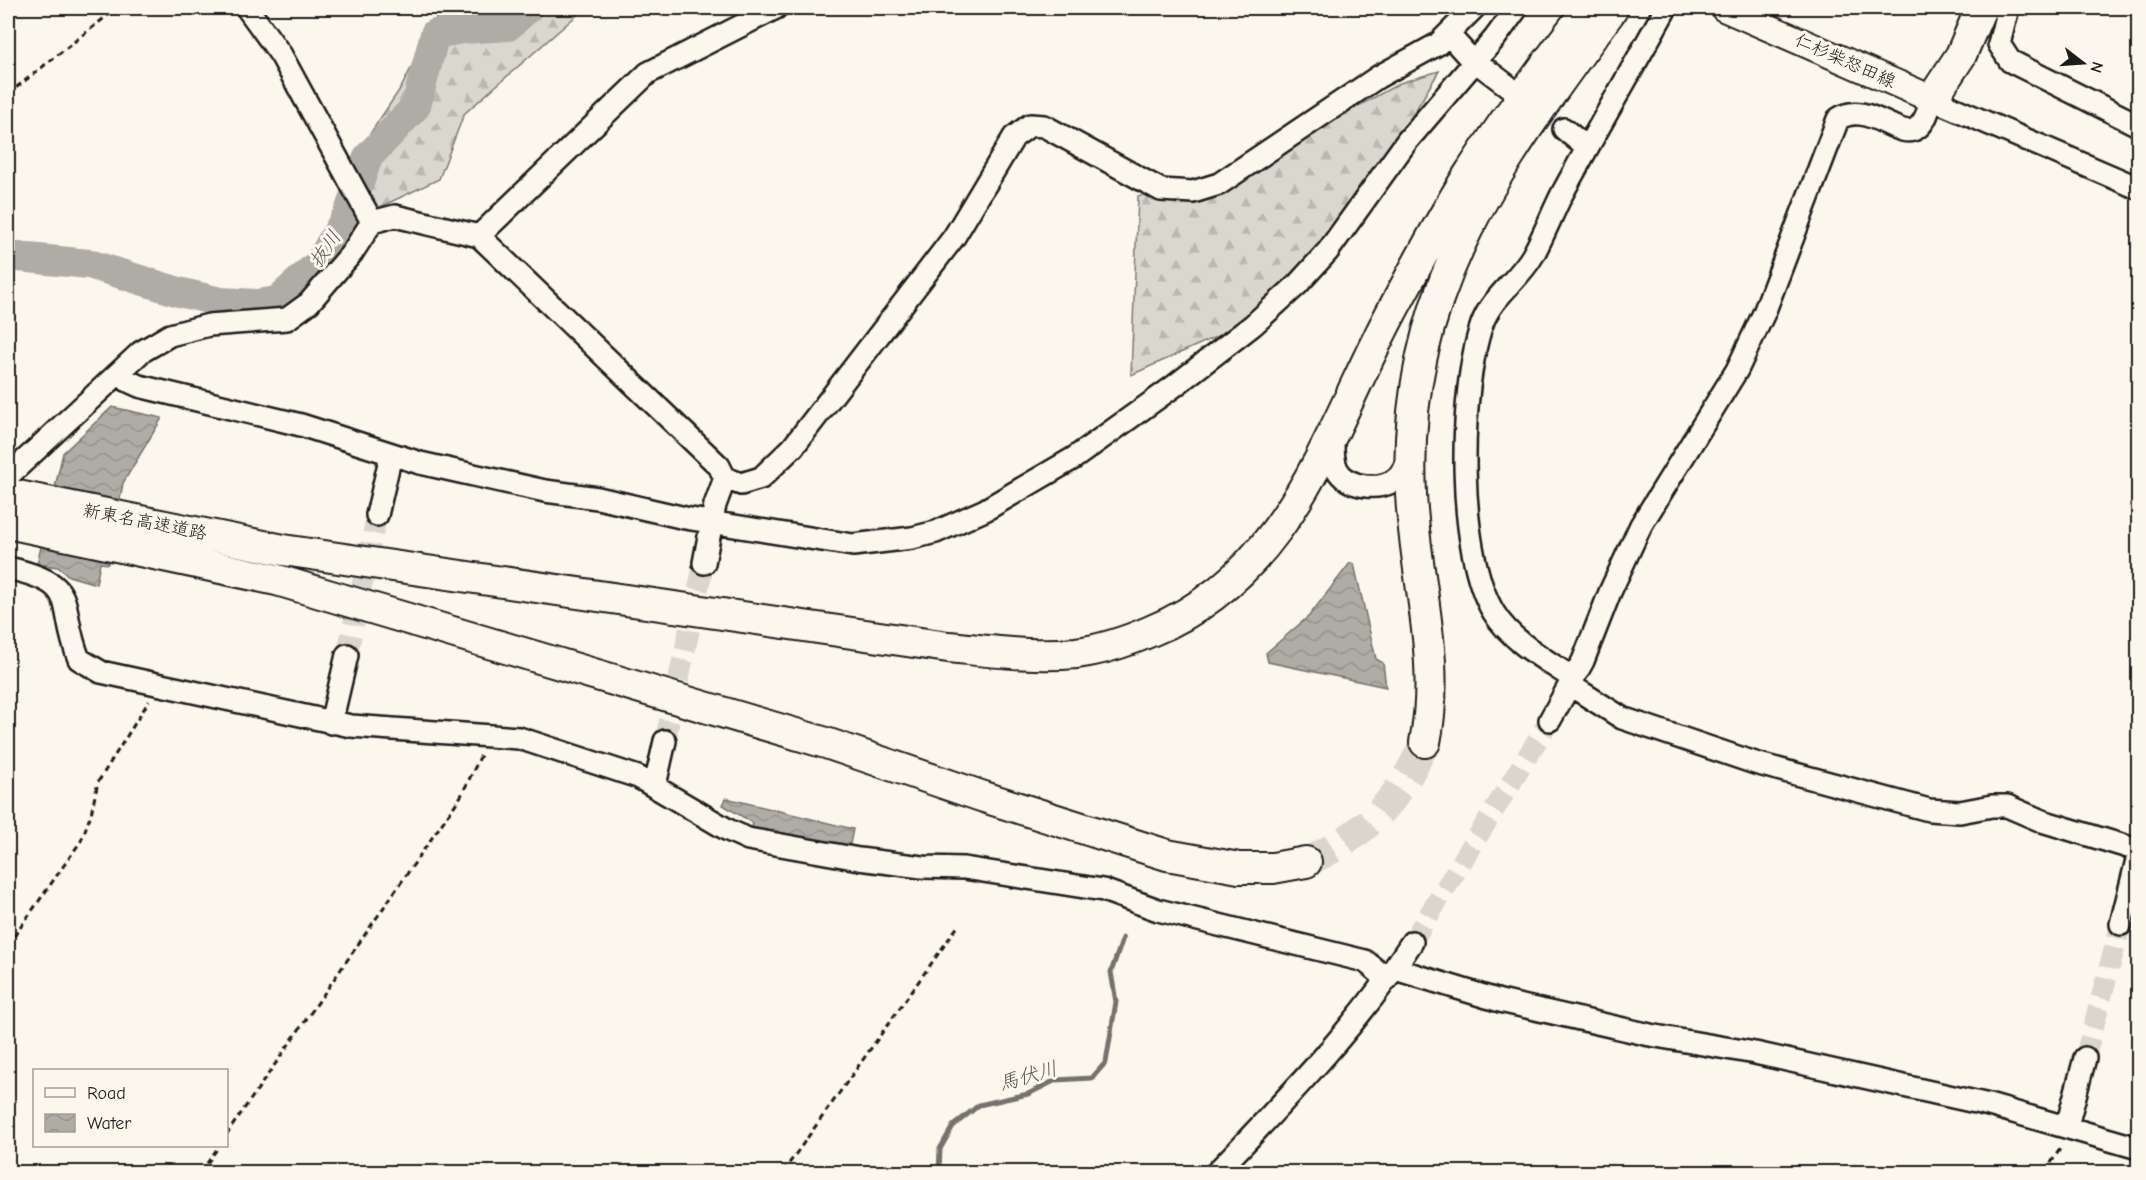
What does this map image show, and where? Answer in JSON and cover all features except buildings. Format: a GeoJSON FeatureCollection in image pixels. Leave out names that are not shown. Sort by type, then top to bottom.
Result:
{"type":"FeatureCollection","features":[{"type":"Feature","properties":{"kind":"highway"},"geometry":{"type":"LineString","coordinates":[[1932,99],[1944,46],[1960,8]]}},
{"type":"Feature","properties":{"kind":"highway"},"geometry":{"type":"LineString","coordinates":[[1932,99],[1961,55],[1981,8]]}},
{"type":"Feature","properties":{"kind":"highway"},"geometry":{"type":"LineString","coordinates":[[1425,742],[1431,713],[1432,676],[1412,514],[1410,458],[1415,390],[1424,344],[1453,254],[1509,155],[1597,13]]}},
{"type":"Feature","properties":{"kind":"highway","name":"新東名高速道路"},"geometry":{"type":"LineString","coordinates":[[8,523],[283,550],[948,647],[1018,653],[1076,653],[1132,639],[1180,619],[1224,588],[1260,552],[1286,520],[1333,434],[1389,316],[1468,176],[1597,13]]}},
{"type":"Feature","properties":{"kind":"highway","name":"新東名高速道路"},"geometry":{"type":"LineString","coordinates":[[8,494],[277,580],[826,743],[984,797],[1167,855],[1239,868],[1273,868],[1306,862]]}},
{"type":"Feature","properties":{"kind":"main road","name":"仁杉柴怒田線"},"geometry":{"type":"LineString","coordinates":[[1724,8],[1932,99]]}},
{"type":"Feature","properties":{"kind":"street"},"geometry":{"type":"LineString","coordinates":[[247,8],[281,55],[369,214]]}},
{"type":"Feature","properties":{"kind":"street"},"geometry":{"type":"LineString","coordinates":[[479,236],[648,73],[776,8]]}},
{"type":"Feature","properties":{"kind":"street"},"geometry":{"type":"LineString","coordinates":[[369,214],[395,216],[479,236],[719,466],[725,478],[741,484],[750,483],[770,471],[793,447],[954,237],[1014,137],[1030,125],[1044,126],[1161,190],[1193,192],[1219,184],[1378,77],[1438,44],[1474,8]]}},
{"type":"Feature","properties":{"kind":"street"},"geometry":{"type":"LineString","coordinates":[[120,372],[132,384],[301,425],[391,455],[536,489],[612,500],[670,515],[853,545],[894,542],[928,534],[962,521],[1074,458],[1218,353],[1297,285],[1354,218],[1407,141],[1517,8]]}},
{"type":"Feature","properties":{"kind":"street"},"geometry":{"type":"LineString","coordinates":[[1666,8],[1587,148],[1533,256],[1491,306],[1482,324],[1471,383],[1466,483],[1472,543],[1488,602],[1504,627],[1514,636],[1622,718],[1755,763],[1929,810],[1959,812],[1992,806],[2007,806],[2052,824],[2139,850]]}},
{"type":"Feature","properties":{"kind":"street"},"geometry":{"type":"LineString","coordinates":[[2008,8],[1999,44],[2010,61],[2139,125]]}},
{"type":"Feature","properties":{"kind":"street"},"geometry":{"type":"LineString","coordinates":[[1448,34],[1475,61],[1508,86]]}},
{"type":"Feature","properties":{"kind":"street"},"geometry":{"type":"LineString","coordinates":[[1550,720],[1572,682],[1641,525],[1737,370],[1751,341],[1838,119],[1849,112],[1860,112],[1907,131],[1916,129],[1923,122],[1932,99],[2139,188]]}},
{"type":"Feature","properties":{"kind":"street"},"geometry":{"type":"LineString","coordinates":[[1564,129],[1587,148]]}},
{"type":"Feature","properties":{"kind":"street"},"geometry":{"type":"LineString","coordinates":[[8,476],[141,352],[170,335],[209,325],[288,319],[309,303],[352,253],[369,214]]}},
{"type":"Feature","properties":{"kind":"street"},"geometry":{"type":"LineString","coordinates":[[1333,434],[1334,459],[1339,472],[1356,484],[1378,487],[1397,478],[1410,458]]}},
{"type":"Feature","properties":{"kind":"street"},"geometry":{"type":"LineString","coordinates":[[377,515],[391,455]]}},
{"type":"Feature","properties":{"kind":"street"},"geometry":{"type":"LineString","coordinates":[[704,563],[712,521],[725,478]]}},
{"type":"Feature","properties":{"kind":"street"},"geometry":{"type":"LineString","coordinates":[[8,568],[45,578],[59,589],[68,607],[79,659],[91,669],[332,723],[373,729],[491,736],[534,742],[619,769],[656,785],[728,830],[748,838],[860,859],[922,867],[964,868],[1111,891],[1149,908],[1365,961],[1391,974],[1650,1035],[1738,1049],[1879,1079],[2067,1126],[2139,1148]]}},
{"type":"Feature","properties":{"kind":"street"},"geometry":{"type":"LineString","coordinates":[[332,723],[346,655]]}},
{"type":"Feature","properties":{"kind":"street"},"geometry":{"type":"LineString","coordinates":[[656,785],[665,741]]}},
{"type":"Feature","properties":{"kind":"street"},"geometry":{"type":"LineString","coordinates":[[2121,924],[2139,856]]}},
{"type":"Feature","properties":{"kind":"street"},"geometry":{"type":"LineString","coordinates":[[1217,1173],[1334,1048],[1391,974],[1412,942]]}},
{"type":"Feature","properties":{"kind":"street"},"geometry":{"type":"LineString","coordinates":[[2067,1126],[2085,1058]]}},
{"type":"Feature","properties":{"kind":"path"},"geometry":{"type":"LineString","coordinates":[[8,94],[117,8]]}},
{"type":"Feature","properties":{"kind":"path"},"geometry":{"type":"LineString","coordinates":[[8,945],[81,841],[91,814],[98,782],[150,699]]}},
{"type":"Feature","properties":{"kind":"path"},"geometry":{"type":"LineString","coordinates":[[228,1132],[461,796],[491,736]]}},
{"type":"Feature","properties":{"kind":"path"},"geometry":{"type":"LineString","coordinates":[[783,1173],[958,926]]}},
{"type":"Feature","properties":{"kind":"path"},"geometry":{"type":"LineString","coordinates":[[2045,1173],[2061,1151],[2067,1126]]}},
{"type":"Feature","properties":{"kind":"path"},"geometry":{"type":"LineString","coordinates":[[201,1173],[218,1147]]}},
{"type":"Feature","properties":{"kind":"green space"},"geometry":{"type":"Polygon","coordinates":[[[441,8],[585,8],[464,114],[439,179],[374,210],[355,156],[402,86],[441,8]]]}},
{"type":"Feature","properties":{"kind":"green space"},"geometry":{"type":"Polygon","coordinates":[[[1439,71],[1357,209],[1240,326],[1131,375],[1138,196],[1219,184],[1400,83],[1439,71]]]}},
{"type":"Feature","properties":{"kind":"water"},"geometry":{"type":"Polygon","coordinates":[[[112,407],[162,418],[123,483],[108,564],[100,563],[96,584],[69,576],[58,567],[37,564],[63,453],[112,407]]]}},
{"type":"Feature","properties":{"kind":"water"},"geometry":{"type":"Polygon","coordinates":[[[1350,563],[1354,564],[1376,659],[1383,663],[1386,687],[1268,662],[1266,653],[1309,616],[1350,563]]]}},
{"type":"Feature","properties":{"kind":"water"},"geometry":{"type":"Polygon","coordinates":[[[726,798],[853,829],[849,849],[751,831],[753,823],[723,805],[726,798]]]}},
{"type":"Feature","properties":{"kind":"waterway","name":"抜川"},"geometry":{"type":"LineString","coordinates":[[8,256],[89,264],[179,292],[221,302],[257,304],[277,301],[319,263],[349,212],[368,157],[416,106],[435,34],[463,29],[508,26],[528,8]]}},
{"type":"Feature","properties":{"kind":"waterway","name":"馬伏川"},"geometry":{"type":"LineString","coordinates":[[939,1172],[940,1149],[953,1126],[979,1105],[1028,1094],[1056,1080],[1092,1078],[1106,1062],[1116,1002],[1111,972],[1123,938]]}},
{"type":"Feature","properties":{"kind":"tunnel"},"geometry":{"type":"LineString","coordinates":[[347,655],[377,515]]}},
{"type":"Feature","properties":{"kind":"tunnel"},"geometry":{"type":"LineString","coordinates":[[665,741],[704,563]]}},
{"type":"Feature","properties":{"kind":"tunnel"},"geometry":{"type":"LineString","coordinates":[[1412,942],[1550,720]]}},
{"type":"Feature","properties":{"kind":"tunnel"},"geometry":{"type":"LineString","coordinates":[[1306,862],[1346,840],[1378,814],[1403,783],[1425,742]]}},
{"type":"Feature","properties":{"kind":"tunnel"},"geometry":{"type":"LineString","coordinates":[[2085,1058],[2121,924]]}}]}
